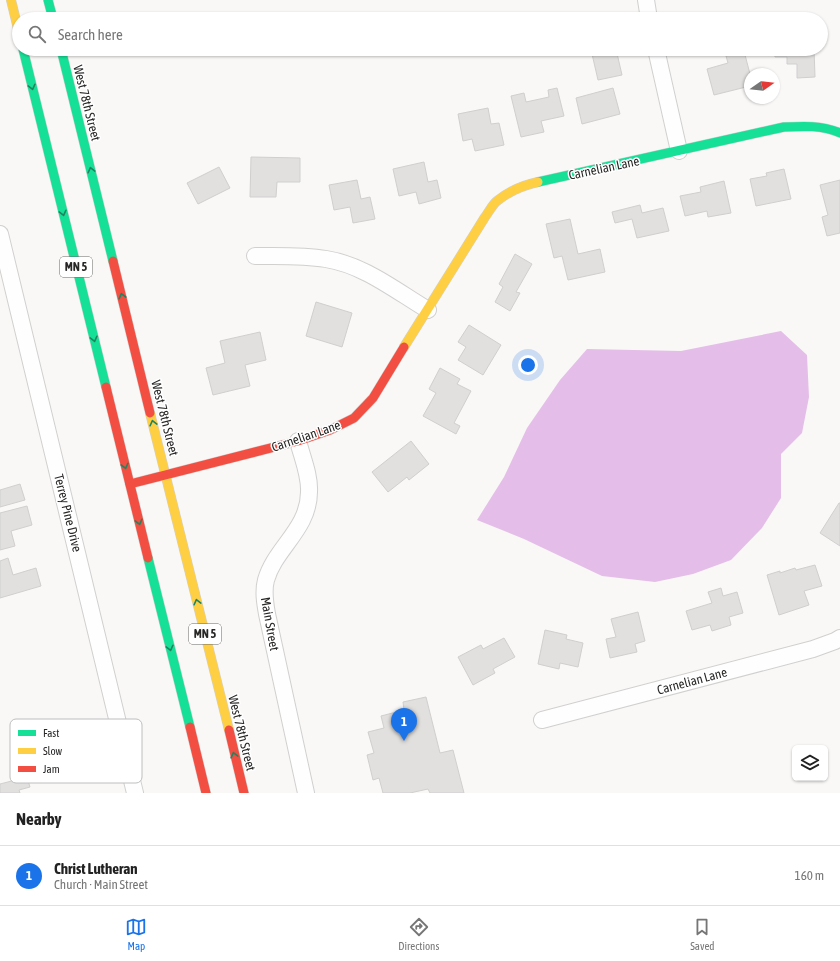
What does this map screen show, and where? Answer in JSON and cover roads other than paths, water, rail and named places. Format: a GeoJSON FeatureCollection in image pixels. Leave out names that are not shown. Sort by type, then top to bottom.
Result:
{"type":"FeatureCollection","features":[{"type":"Feature","properties":{"kind":"main road"},"geometry":{"type":"LineString","coordinates":[[11,0],[14,12]]}},
{"type":"Feature","properties":{"kind":"main road"},"geometry":{"type":"LineString","coordinates":[[48,0],[51,12]]}},
{"type":"Feature","properties":{"kind":"main road","name":"MN 5"},"geometry":{"type":"LineString","coordinates":[[25,56],[206,793]]}},
{"type":"Feature","properties":{"kind":"main road","name":"West 78th Street"},"geometry":{"type":"LineString","coordinates":[[62,56],[244,793]]}},
{"type":"Feature","properties":{"kind":"main road","name":"Carnelian Lane"},"geometry":{"type":"LineString","coordinates":[[130,484],[298,441],[330,430],[354,418],[374,398],[485,217],[496,202],[511,192],[529,184],[679,152],[784,127],[808,126],[831,129],[840,133]]}},
{"type":"Feature","properties":{"kind":"street"},"geometry":{"type":"LineString","coordinates":[[646,0],[648,12]]}},
{"type":"Feature","properties":{"kind":"street"},"geometry":{"type":"LineString","coordinates":[[658,56],[679,152]]}},
{"type":"Feature","properties":{"kind":"street","name":"Terrey Pine Drive"},"geometry":{"type":"LineString","coordinates":[[0,234],[117,719]]}},
{"type":"Feature","properties":{"kind":"street"},"geometry":{"type":"LineString","coordinates":[[255,256],[301,256],[327,259],[352,266],[377,279],[428,310]]}},
{"type":"Feature","properties":{"kind":"street","name":"Main Street"},"geometry":{"type":"LineString","coordinates":[[298,441],[308,479],[309,492],[307,506],[304,518],[271,569],[266,580],[264,594],[306,793]]}},
{"type":"Feature","properties":{"kind":"street","name":"Carnelian Lane"},"geometry":{"type":"LineString","coordinates":[[542,720],[813,650],[840,638]]}},
{"type":"Feature","properties":{"kind":"street","name":"Terrey Pine Drive"},"geometry":{"type":"LineString","coordinates":[[133,783],[135,793]]}},
{"type":"Feature","properties":{"kind":"place","name":"Christ Lutheran"},"geometry":{"type":"Point","coordinates":[404,741]}}]}
